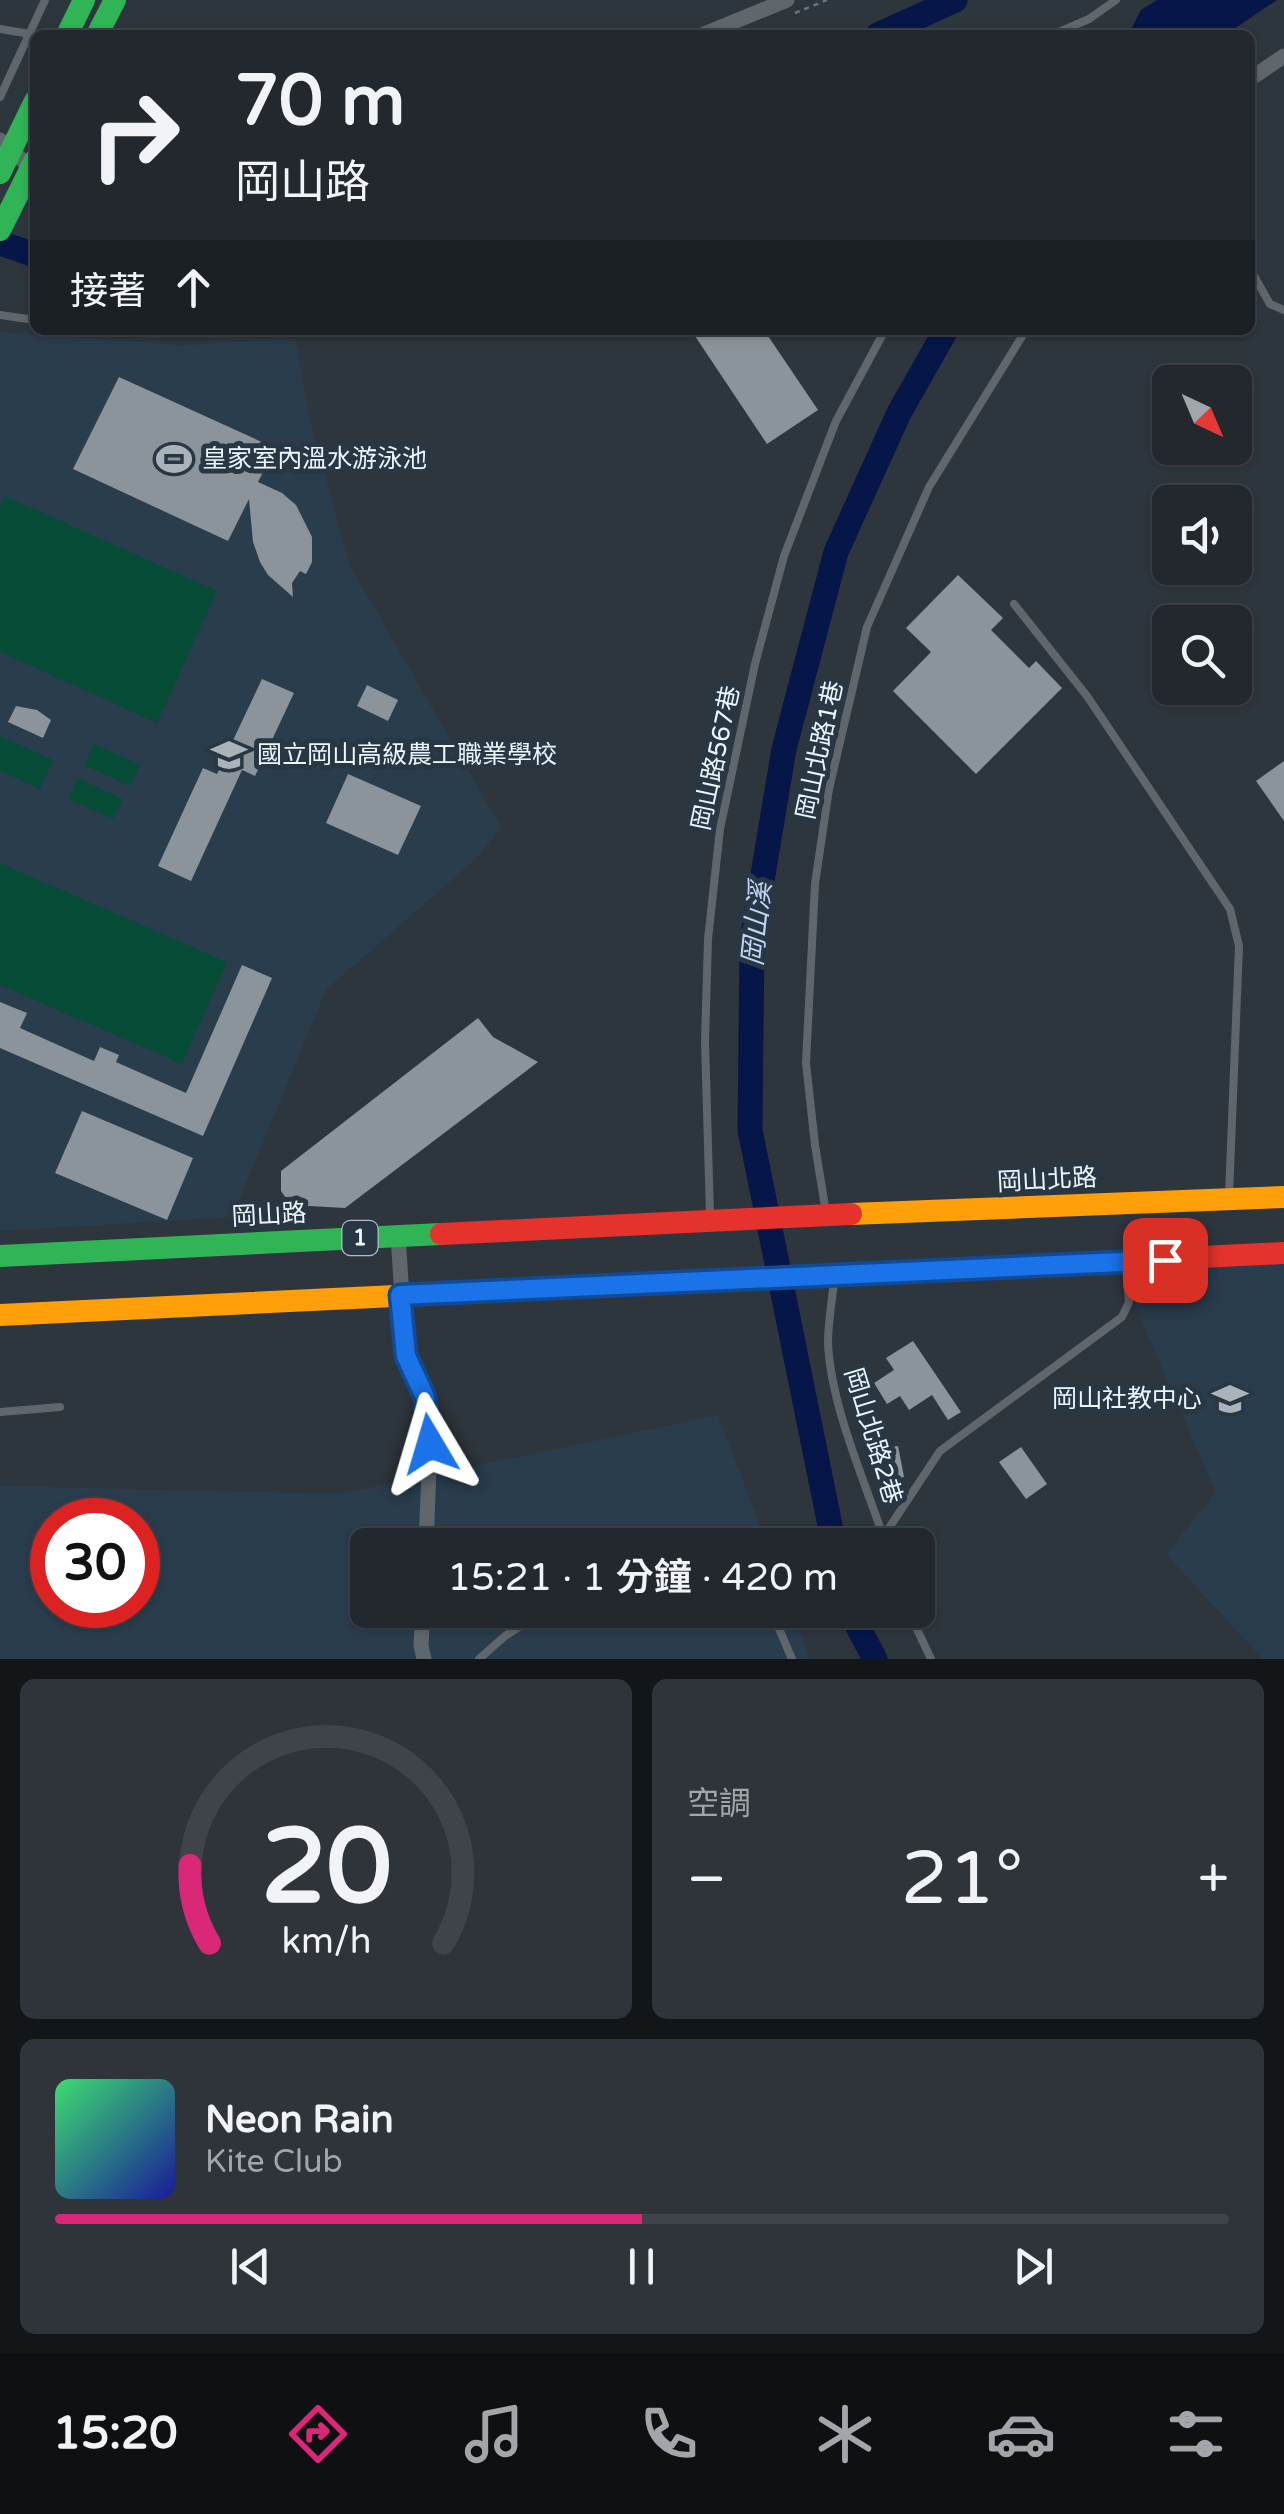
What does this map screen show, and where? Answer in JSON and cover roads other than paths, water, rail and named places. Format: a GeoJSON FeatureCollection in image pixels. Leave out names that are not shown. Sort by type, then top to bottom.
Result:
{"type":"FeatureCollection","features":[{"type":"Feature","properties":{"kind":"main road"},"geometry":{"type":"LineString","coordinates":[[69,30],[84,0]]}},
{"type":"Feature","properties":{"kind":"main road"},"geometry":{"type":"LineString","coordinates":[[100,30],[115,0]]}},
{"type":"Feature","properties":{"kind":"main road"},"geometry":{"type":"LineString","coordinates":[[4,157],[30,111]]}},
{"type":"Feature","properties":{"kind":"main road"},"geometry":{"type":"LineString","coordinates":[[0,230],[30,172]]}},
{"type":"Feature","properties":{"kind":"main road","name":"岡山北路"},"geometry":{"type":"LineString","coordinates":[[820,1218],[1284,1196]]}},
{"type":"Feature","properties":{"kind":"main road","name":"1"},"geometry":{"type":"LineString","coordinates":[[716,1220],[820,1218]]}},
{"type":"Feature","properties":{"kind":"main road","name":"岡山路"},"geometry":{"type":"LineString","coordinates":[[0,1256],[716,1220]]}},
{"type":"Feature","properties":{"kind":"main road"},"geometry":{"type":"LineString","coordinates":[[0,1315],[1284,1254]]}},
{"type":"Feature","properties":{"kind":"street"},"geometry":{"type":"LineString","coordinates":[[714,30],[787,0]]}},
{"type":"Feature","properties":{"kind":"street"},"geometry":{"type":"LineString","coordinates":[[1255,75],[1282,60]]}},
{"type":"Feature","properties":{"kind":"street"},"geometry":{"type":"LineString","coordinates":[[4,157],[30,170]]}},
{"type":"Feature","properties":{"kind":"street"},"geometry":{"type":"LineString","coordinates":[[398,1236],[406,1356],[425,1397],[430,1444],[427,1528]]}},
{"type":"Feature","properties":{"kind":"street"},"geometry":{"type":"LineString","coordinates":[[422,1628],[424,1659]]}},
{"type":"Feature","properties":{"kind":"lane"},"geometry":{"type":"LineString","coordinates":[[32,30],[45,0]]}},
{"type":"Feature","properties":{"kind":"lane"},"geometry":{"type":"LineString","coordinates":[[1063,30],[1116,0]]}},
{"type":"Feature","properties":{"kind":"lane"},"geometry":{"type":"LineString","coordinates":[[1077,30],[1089,18]]}},
{"type":"Feature","properties":{"kind":"lane"},"geometry":{"type":"LineString","coordinates":[[0,29],[30,34],[0,97]]}},
{"type":"Feature","properties":{"kind":"lane"},"geometry":{"type":"LineString","coordinates":[[1255,278],[1270,304],[1284,310]]}},
{"type":"Feature","properties":{"kind":"lane"},"geometry":{"type":"LineString","coordinates":[[0,315],[30,319]]}},
{"type":"Feature","properties":{"kind":"lane","name":"岡山路567巷"},"geometry":{"type":"LineString","coordinates":[[716,1220],[704,1042],[708,939],[720,829],[784,556],[836,421],[882,335]]}},
{"type":"Feature","properties":{"kind":"lane","name":"岡山北路1巷"},"geometry":{"type":"LineString","coordinates":[[820,1218],[806,1063],[815,884],[829,789],[867,627],[928,487],[1023,335]]}},
{"type":"Feature","properties":{"kind":"lane"},"geometry":{"type":"LineString","coordinates":[[1014,604],[1087,696],[1230,908],[1239,946],[1229,1199]]}},
{"type":"Feature","properties":{"kind":"lane"},"geometry":{"type":"LineString","coordinates":[[893,1528],[940,1450],[1122,1317],[1129,1302],[1125,1262]]}},
{"type":"Feature","properties":{"kind":"lane","name":"岡山北路2巷"},"geometry":{"type":"LineString","coordinates":[[834,1276],[830,1362],[881,1528]]}},
{"type":"Feature","properties":{"kind":"lane"},"geometry":{"type":"LineString","coordinates":[[0,1412],[60,1406]]}},
{"type":"Feature","properties":{"kind":"lane"},"geometry":{"type":"LineString","coordinates":[[479,1659],[518,1628]]}},
{"type":"Feature","properties":{"kind":"lane"},"geometry":{"type":"LineString","coordinates":[[779,1628],[792,1659]]}},
{"type":"Feature","properties":{"kind":"lane"},"geometry":{"type":"LineString","coordinates":[[916,1628],[931,1659]]}},
{"type":"Feature","properties":{"kind":"waterway"},"geometry":{"type":"LineString","coordinates":[[889,30],[955,0]]}},
{"type":"Feature","properties":{"kind":"waterway"},"geometry":{"type":"LineString","coordinates":[[0,243],[30,253]]}},
{"type":"Feature","properties":{"kind":"waterway","name":"岡山溪"},"geometry":{"type":"LineString","coordinates":[[831,1528],[750,1130],[752,940],[784,749],[836,552],[899,413],[943,335]]}},
{"type":"Feature","properties":{"kind":"waterway","name":"岡山溪"},"geometry":{"type":"LineString","coordinates":[[859,1628],[875,1659]]}},
{"type":"Feature","properties":{"kind":"place","name":"皇家室內溫水游泳池"},"geometry":{"type":"Point","coordinates":[174,459]}},
{"type":"Feature","properties":{"kind":"place","name":"國立岡山高級農工職業學校"},"geometry":{"type":"Point","coordinates":[229,755]}},
{"type":"Feature","properties":{"kind":"place","name":"岡山社教中心"},"geometry":{"type":"Point","coordinates":[1230,1399]}}]}
